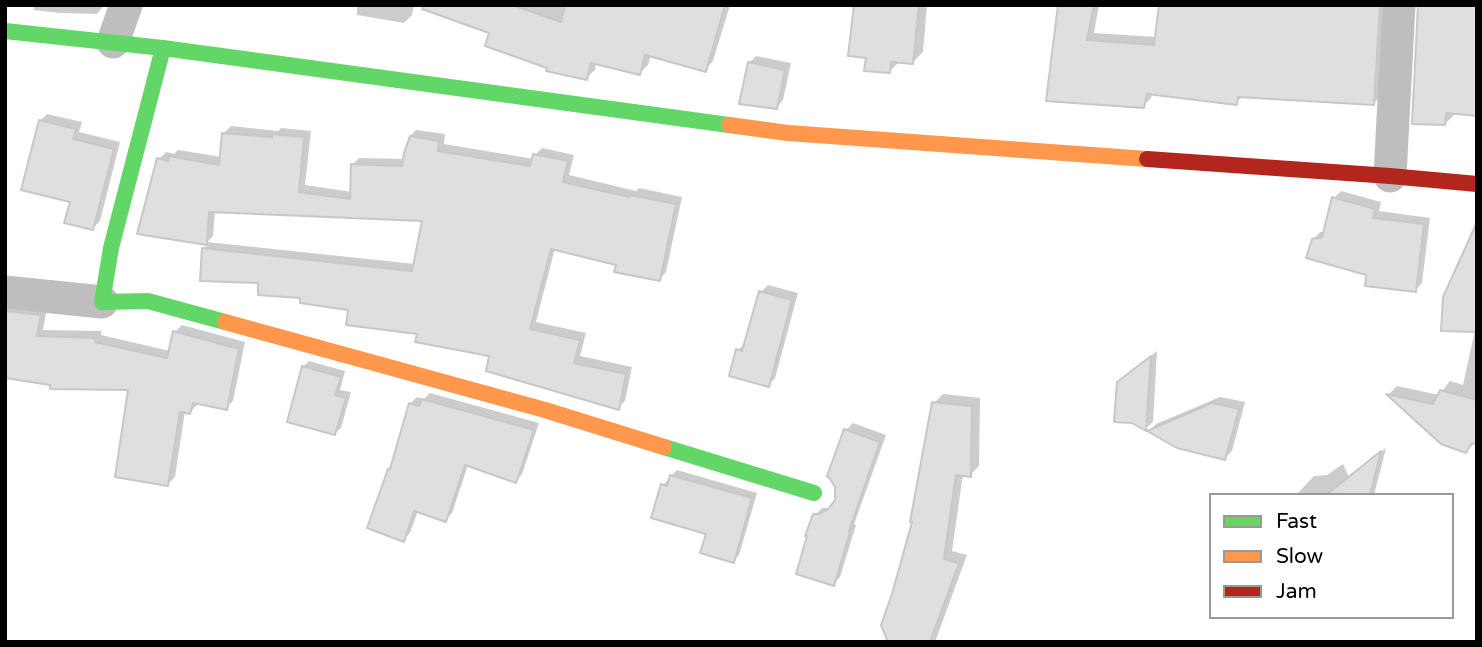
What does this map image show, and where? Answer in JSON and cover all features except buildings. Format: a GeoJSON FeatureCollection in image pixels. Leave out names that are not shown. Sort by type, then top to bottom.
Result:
{"type":"FeatureCollection","features":[{"type":"Feature","properties":{"kind":"street"},"geometry":{"type":"LineString","coordinates":[[113,42],[126,5]]}},
{"type":"Feature","properties":{"kind":"street"},"geometry":{"type":"LineString","coordinates":[[1390,176],[1399,5]]}},
{"type":"Feature","properties":{"kind":"street"},"geometry":{"type":"LineString","coordinates":[[5,31],[163,48],[788,133],[1477,184]]}},
{"type":"Feature","properties":{"kind":"street"},"geometry":{"type":"LineString","coordinates":[[102,302],[111,248],[163,48]]}},
{"type":"Feature","properties":{"kind":"street"},"geometry":{"type":"LineString","coordinates":[[5,292],[102,302],[148,301],[545,410],[814,493]]}},
{"type":"Feature","properties":{"kind":"traffic: fast"},"geometry":{"type":"LineString","coordinates":[[5,31],[163,48],[729,125]]}},
{"type":"Feature","properties":{"kind":"traffic: fast"},"geometry":{"type":"LineString","coordinates":[[163,48],[111,248],[102,302],[148,301],[225,322]]}},
{"type":"Feature","properties":{"kind":"traffic: fast"},"geometry":{"type":"LineString","coordinates":[[664,447],[814,493]]}},
{"type":"Feature","properties":{"kind":"traffic: slow"},"geometry":{"type":"LineString","coordinates":[[729,125],[788,133],[1147,159]]}},
{"type":"Feature","properties":{"kind":"traffic: slow"},"geometry":{"type":"LineString","coordinates":[[225,322],[545,410],[664,447]]}},
{"type":"Feature","properties":{"kind":"traffic: jam"},"geometry":{"type":"LineString","coordinates":[[1147,159],[1477,184]]}}]}
